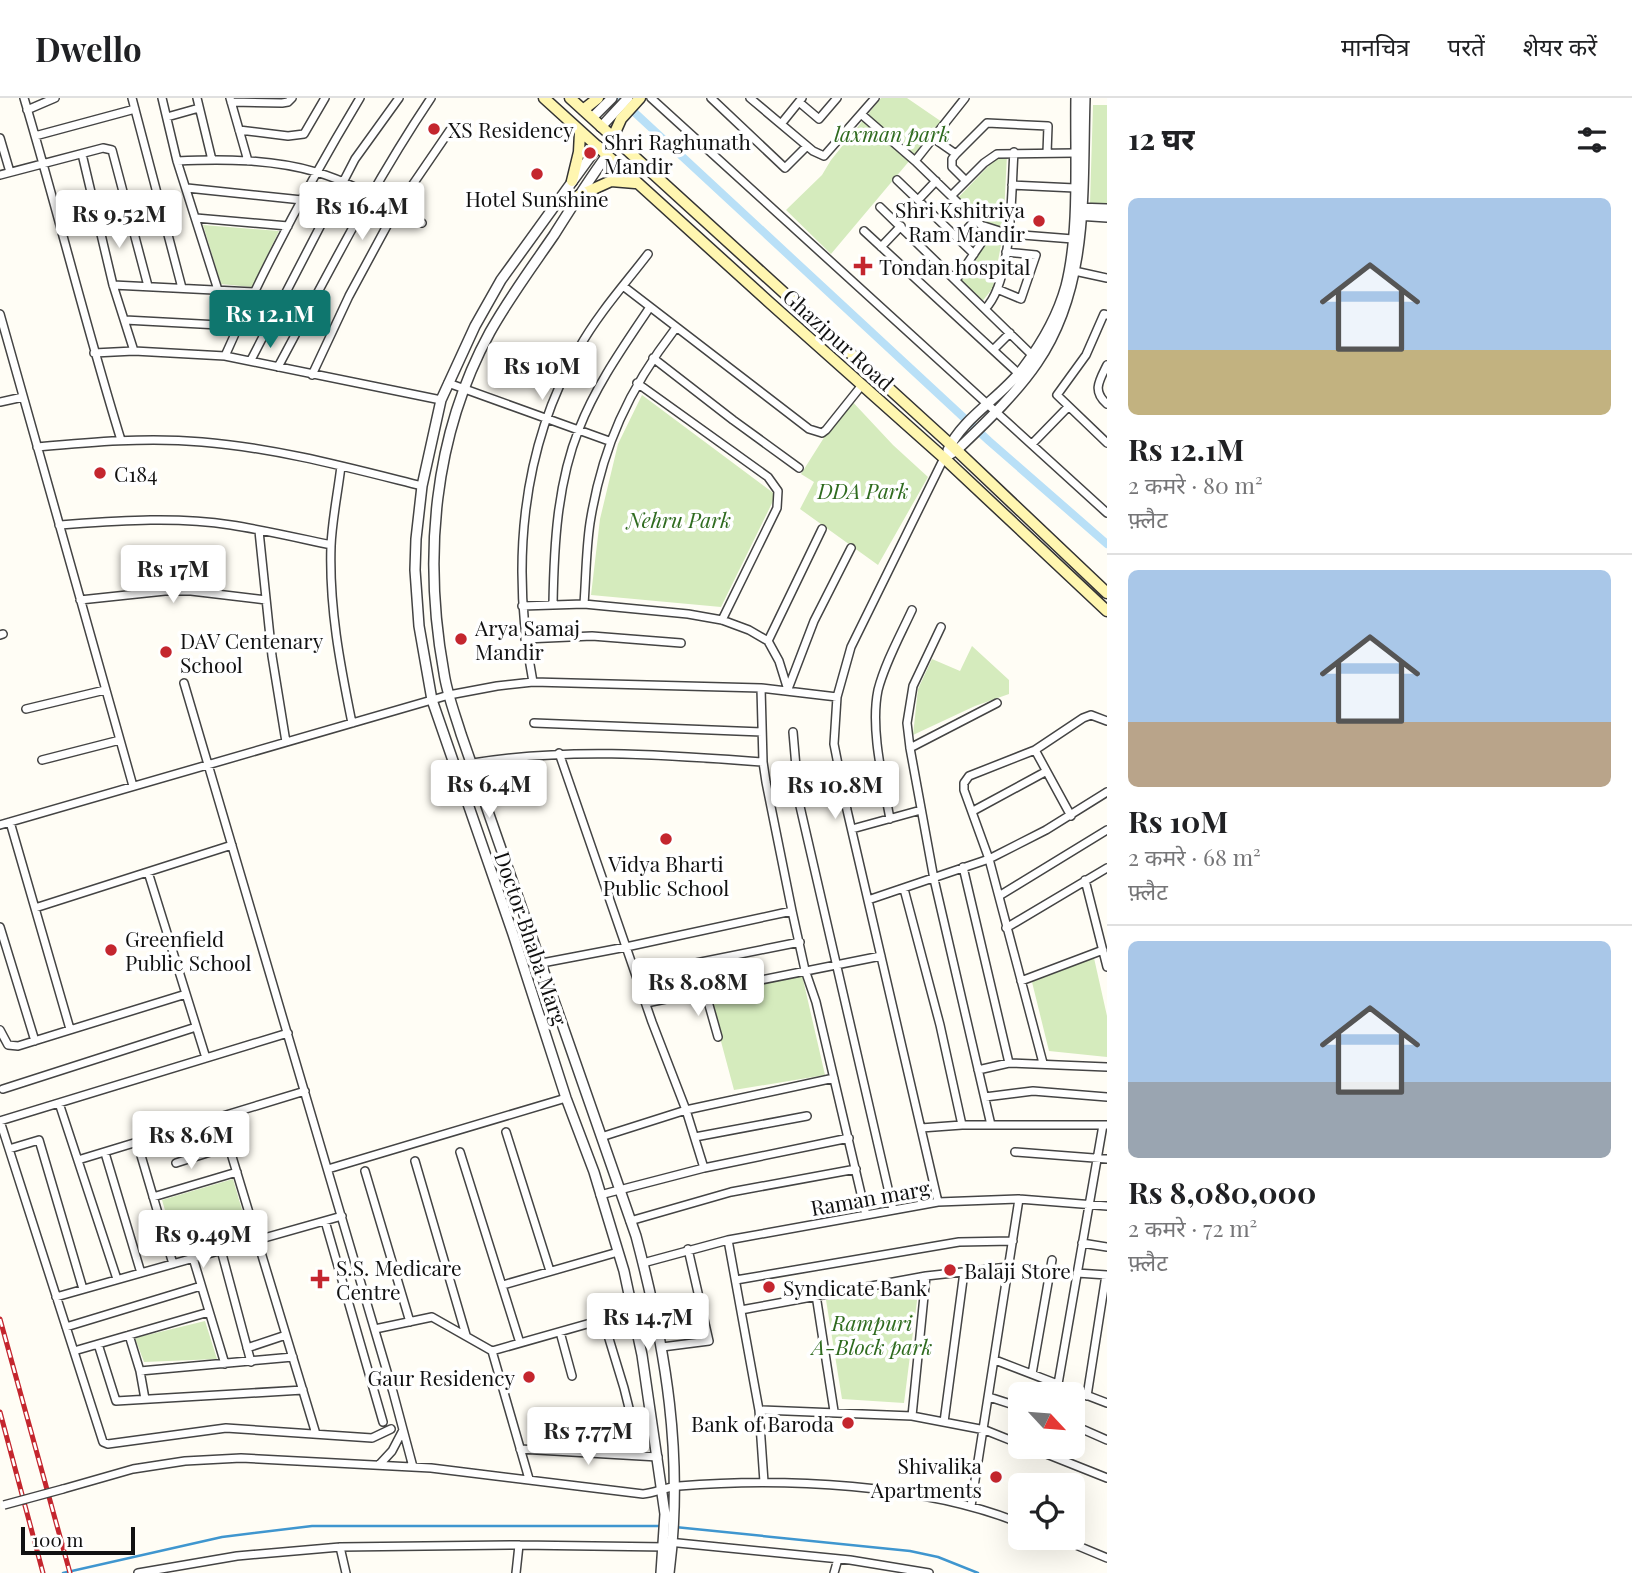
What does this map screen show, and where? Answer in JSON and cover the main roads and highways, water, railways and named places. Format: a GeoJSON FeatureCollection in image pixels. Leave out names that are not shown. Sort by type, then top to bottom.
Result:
{"type":"FeatureCollection","features":[{"type":"Feature","properties":{"kind":"main road","name":"Ghazipur Road"},"geometry":{"type":"LineString","coordinates":[[544,98],[944,458],[1107,611]]}},
{"type":"Feature","properties":{"kind":"main road"},"geometry":{"type":"LineString","coordinates":[[613,136],[617,116],[635,99]]}},
{"type":"Feature","properties":{"kind":"main road"},"geometry":{"type":"LineString","coordinates":[[565,118],[577,104],[600,101]]}},
{"type":"Feature","properties":{"kind":"main road","name":"Ghazipur Road"},"geometry":{"type":"LineString","coordinates":[[577,104],[954,447],[1107,593]]}},
{"type":"Feature","properties":{"kind":"main road"},"geometry":{"type":"LineString","coordinates":[[569,185],[580,132]]}},
{"type":"Feature","properties":{"kind":"main road"},"geometry":{"type":"LineString","coordinates":[[578,197],[611,181],[639,184]]}},
{"type":"Feature","properties":{"kind":"waterway"},"geometry":{"type":"LineString","coordinates":[[619,98],[989,441],[1107,544]]}},
{"type":"Feature","properties":{"kind":"waterway"},"geometry":{"type":"LineString","coordinates":[[63,1573],[222,1537],[312,1526],[661,1526]]}},
{"type":"Feature","properties":{"kind":"waterway"},"geometry":{"type":"LineString","coordinates":[[675,1527],[910,1551],[938,1557],[978,1573]]}},
{"type":"Feature","properties":{"kind":"railway"},"geometry":{"type":"LineString","coordinates":[[0,1319],[70,1573]]}},
{"type":"Feature","properties":{"kind":"railway"},"geometry":{"type":"LineString","coordinates":[[0,1412],[43,1573]]}},
{"type":"Feature","properties":{"kind":"place","name":"XS Residency"},"geometry":{"type":"Point","coordinates":[434,129]}},
{"type":"Feature","properties":{"kind":"place","name":"Shri Raghunath Mandir"},"geometry":{"type":"Point","coordinates":[590,153]}},
{"type":"Feature","properties":{"kind":"place","name":"Hotel Sunshine"},"geometry":{"type":"Point","coordinates":[537,174]}},
{"type":"Feature","properties":{"kind":"place","name":"Shri Kshitriya Ram Mandir"},"geometry":{"type":"Point","coordinates":[1039,221]}},
{"type":"Feature","properties":{"kind":"place","name":"Tondan hospital"},"geometry":{"type":"Point","coordinates":[863,266]}},
{"type":"Feature","properties":{"kind":"place","name":"C184"},"geometry":{"type":"Point","coordinates":[100,473]}},
{"type":"Feature","properties":{"kind":"place","name":"Arya Samaj Mandir"},"geometry":{"type":"Point","coordinates":[461,639]}},
{"type":"Feature","properties":{"kind":"place","name":"DAV Centenary School"},"geometry":{"type":"Point","coordinates":[166,652]}},
{"type":"Feature","properties":{"kind":"place","name":"Vidya Bharti Public School"},"geometry":{"type":"Point","coordinates":[666,839]}},
{"type":"Feature","properties":{"kind":"place","name":"Greenfield Public School"},"geometry":{"type":"Point","coordinates":[111,950]}},
{"type":"Feature","properties":{"kind":"place","name":"Balaji Store"},"geometry":{"type":"Point","coordinates":[950,1270]}},
{"type":"Feature","properties":{"kind":"place","name":"S.S. Medicare Centre"},"geometry":{"type":"Point","coordinates":[320,1279]}},
{"type":"Feature","properties":{"kind":"place","name":"Syndicate Bank"},"geometry":{"type":"Point","coordinates":[769,1287]}},
{"type":"Feature","properties":{"kind":"place","name":"Gaur Residency"},"geometry":{"type":"Point","coordinates":[529,1377]}},
{"type":"Feature","properties":{"kind":"place","name":"Bank of Baroda"},"geometry":{"type":"Point","coordinates":[848,1423]}},
{"type":"Feature","properties":{"kind":"place","name":"Shivalika Apartments"},"geometry":{"type":"Point","coordinates":[996,1477]}},
{"type":"Feature","properties":{"kind":"park label","name":"laxman park"},"geometry":{"type":"Point","coordinates":[892,133]}},
{"type":"Feature","properties":{"kind":"park label","name":"DDA Park"},"geometry":{"type":"Point","coordinates":[863,490]}},
{"type":"Feature","properties":{"kind":"park label","name":"Nehru Park"},"geometry":{"type":"Point","coordinates":[679,519]}},
{"type":"Feature","properties":{"kind":"park label","name":"Rampuri A-Block park"},"geometry":{"type":"Point","coordinates":[872,1334]}}]}
